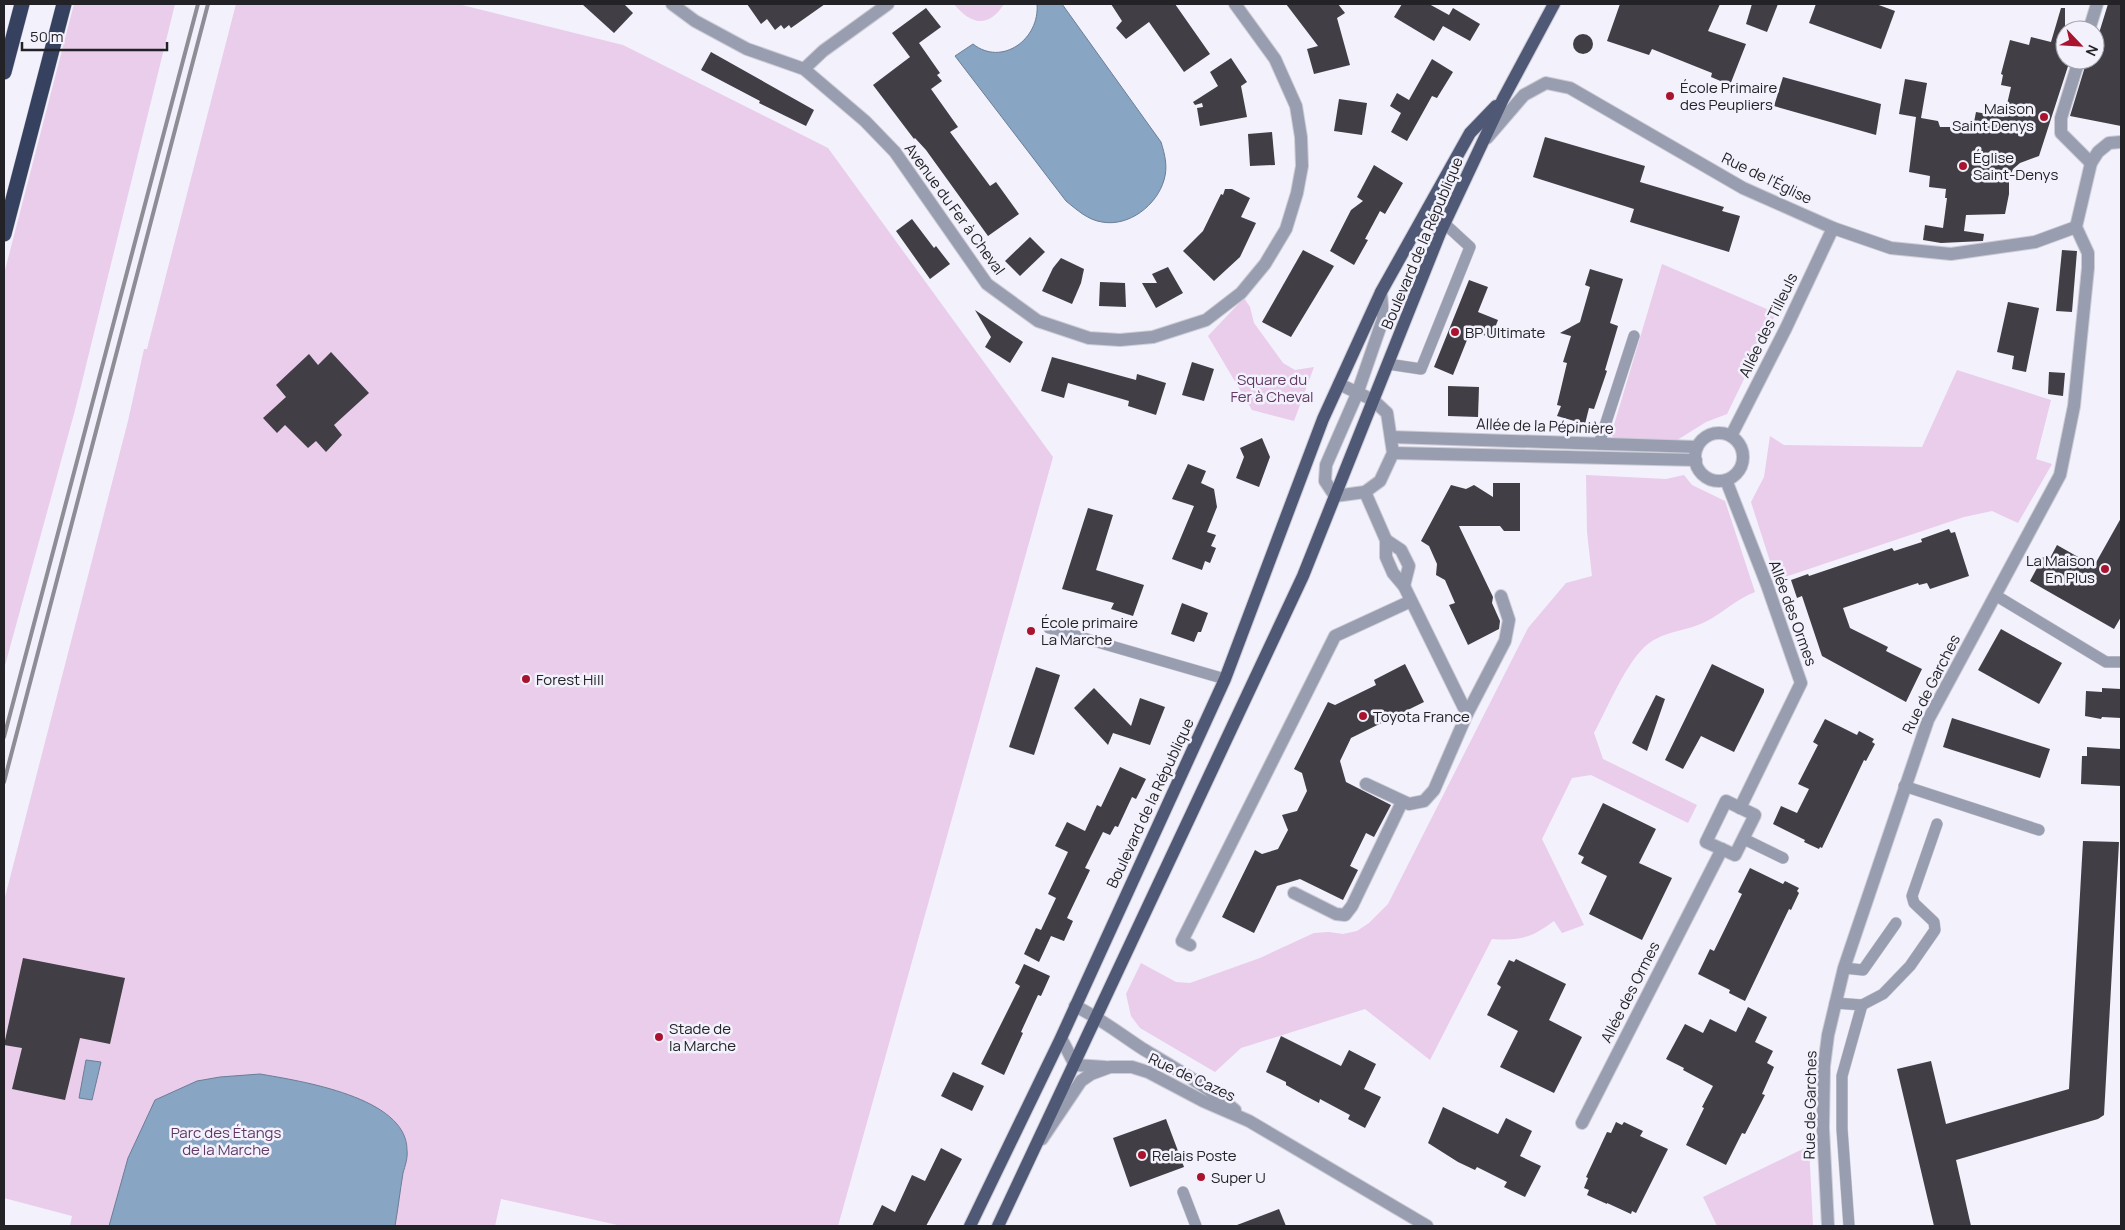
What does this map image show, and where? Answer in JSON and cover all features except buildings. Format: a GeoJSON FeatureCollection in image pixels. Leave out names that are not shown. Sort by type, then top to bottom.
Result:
{"type":"FeatureCollection","features":[{"type":"Feature","properties":{"kind":"highway"},"geometry":{"type":"LineString","coordinates":[[4,72],[22,4]]}},
{"type":"Feature","properties":{"kind":"highway"},"geometry":{"type":"LineString","coordinates":[[4,234],[64,4]]}},
{"type":"Feature","properties":{"kind":"main road","name":"Boulevard de la République"},"geometry":{"type":"LineString","coordinates":[[998,1226],[1038,1145],[1304,576],[1445,224],[1503,99],[1554,4]]}},
{"type":"Feature","properties":{"kind":"main road","name":"Boulevard de la République"},"geometry":{"type":"LineString","coordinates":[[970,1226],[1061,1038],[1225,678],[1323,419],[1381,292],[1470,132],[1503,99]]}},
{"type":"Feature","properties":{"kind":"street"},"geometry":{"type":"LineString","coordinates":[[672,4],[695,21],[747,48],[804,69],[823,51],[888,4]]}},
{"type":"Feature","properties":{"kind":"street","name":"Avenue du Fer à Cheval"},"geometry":{"type":"LineString","coordinates":[[804,69],[865,121],[895,152],[987,284],[1038,321],[1089,338],[1120,340],[1153,337],[1206,320],[1241,293],[1265,264],[1286,229],[1297,193],[1302,166],[1301,137],[1296,106],[1275,59],[1235,4]]}},
{"type":"Feature","properties":{"kind":"street"},"geometry":{"type":"LineString","coordinates":[[2092,20],[2097,4]]}},
{"type":"Feature","properties":{"kind":"street"},"geometry":{"type":"LineString","coordinates":[[2077,70],[2061,118],[2061,133],[2091,163]]}},
{"type":"Feature","properties":{"kind":"street","name":"Rue de l'Église"},"geometry":{"type":"LineString","coordinates":[[1483,144],[1524,95],[1546,83],[1570,88],[1743,188],[1833,228],[1891,248],[1951,254],[2035,242],[2076,227]]}},
{"type":"Feature","properties":{"kind":"street"},"geometry":{"type":"LineString","coordinates":[[2076,227],[2084,200],[2091,163],[2098,152],[2109,143],[2121,142]]}},
{"type":"Feature","properties":{"kind":"street","name":"Rue de Garches"},"geometry":{"type":"LineString","coordinates":[[1828,1226],[1823,1128],[1824,1066],[1835,1003],[1844,968],[1904,786],[1928,720],[2060,475],[2074,406],[2088,268],[2088,253],[2076,227]]}},
{"type":"Feature","properties":{"kind":"street","name":"Allée des Tilleuls"},"geometry":{"type":"LineString","coordinates":[[1731,436],[1786,328],[1833,228]]}},
{"type":"Feature","properties":{"kind":"street","name":"Boulevard de la République"},"geometry":{"type":"LineString","coordinates":[[1335,496],[1325,482],[1326,465],[1357,394],[1383,319],[1381,292]]}},
{"type":"Feature","properties":{"kind":"street"},"geometry":{"type":"LineString","coordinates":[[1335,496],[1365,492],[1380,481],[1393,453],[1387,413],[1373,400],[1339,384]]}},
{"type":"Feature","properties":{"kind":"street"},"geometry":{"type":"LineString","coordinates":[[1718,433],[1731,436],[1742,448],[1742,464],[1733,477],[1718,481],[1703,474],[1696,460],[1701,441],[1712,434],[1718,433]]}},
{"type":"Feature","properties":{"kind":"street","name":"Allée de la Pépinière"},"geometry":{"type":"LineString","coordinates":[[1390,437],[1598,450],[1696,460]]}},
{"type":"Feature","properties":{"kind":"street","name":"Allée de la Pépinière"},"geometry":{"type":"LineString","coordinates":[[1393,453],[1698,447]]}},
{"type":"Feature","properties":{"kind":"street","name":"Allée des Ormes"},"geometry":{"type":"LineString","coordinates":[[1726,480],[1767,585],[1801,683],[1740,808]]}},
{"type":"Feature","properties":{"kind":"street"},"geometry":{"type":"LineString","coordinates":[[1365,492],[1386,540],[1386,557],[1393,573],[1404,586],[1467,714]]}},
{"type":"Feature","properties":{"kind":"street"},"geometry":{"type":"LineString","coordinates":[[1366,784],[1409,804],[1424,801],[1434,790],[1467,714],[1506,641],[1509,620],[1501,596]]}},
{"type":"Feature","properties":{"kind":"street"},"geometry":{"type":"LineString","coordinates":[[1190,945],[1182,941],[1335,636],[1411,601]]}},
{"type":"Feature","properties":{"kind":"street"},"geometry":{"type":"LineString","coordinates":[[1726,801],[1755,816],[1744,839],[1735,855],[1706,842],[1726,801]]}},
{"type":"Feature","properties":{"kind":"street"},"geometry":{"type":"LineString","coordinates":[[1294,893],[1336,914],[1345,914],[1352,906],[1402,802]]}},
{"type":"Feature","properties":{"kind":"street","name":"Allée des Ormes"},"geometry":{"type":"LineString","coordinates":[[1582,1123],[1722,849]]}},
{"type":"Feature","properties":{"kind":"street","name":"Rue de Cazes"},"geometry":{"type":"LineString","coordinates":[[1075,1006],[1097,1017],[1125,1037],[1195,1080],[1249,1121],[1427,1226]]}},
{"type":"Feature","properties":{"kind":"street"},"geometry":{"type":"LineString","coordinates":[[1061,1038],[1075,1065],[1110,1068]]}},
{"type":"Feature","properties":{"kind":"street","name":"Rue de Cazes"},"geometry":{"type":"LineString","coordinates":[[1038,1145],[1081,1081],[1091,1074],[1110,1068],[1132,1068],[1148,1072],[1203,1101],[1249,1121]]}},
{"type":"Feature","properties":{"kind":"lane"},"geometry":{"type":"LineString","coordinates":[[1388,364],[1421,369],[1470,247],[1445,224]]}},
{"type":"Feature","properties":{"kind":"lane"},"geometry":{"type":"LineString","coordinates":[[1598,450],[1634,336]]}},
{"type":"Feature","properties":{"kind":"lane"},"geometry":{"type":"LineString","coordinates":[[1995,595],[2106,662],[2121,662]]}},
{"type":"Feature","properties":{"kind":"lane"},"geometry":{"type":"LineString","coordinates":[[1049,628],[1225,678]]}},
{"type":"Feature","properties":{"kind":"lane"},"geometry":{"type":"LineString","coordinates":[[1904,786],[2039,830]]}},
{"type":"Feature","properties":{"kind":"lane"},"geometry":{"type":"LineString","coordinates":[[1835,1003],[1862,1005],[1883,994],[1910,966],[1935,930],[1934,922],[1914,903],[1912,896],[1937,824]]}},
{"type":"Feature","properties":{"kind":"lane"},"geometry":{"type":"LineString","coordinates":[[1744,839],[1783,858]]}},
{"type":"Feature","properties":{"kind":"lane"},"geometry":{"type":"LineString","coordinates":[[1844,968],[1864,970],[1896,922]]}},
{"type":"Feature","properties":{"kind":"lane"},"geometry":{"type":"LineString","coordinates":[[1849,1226],[1842,1129],[1842,1076],[1862,1005]]}},
{"type":"Feature","properties":{"kind":"lane"},"geometry":{"type":"LineString","coordinates":[[1183,1192],[1196,1226]]}},
{"type":"Feature","properties":{"kind":"green space"},"geometry":{"type":"Polygon","coordinates":[[[74,4],[175,4],[75,410],[4,669],[4,274],[74,4]]]}},
{"type":"Feature","properties":{"kind":"green space","name":"Forest Hill"},"geometry":{"type":"Polygon","coordinates":[[[236,4],[458,4],[623,45],[828,148],[1053,457],[838,1226],[622,1226],[501,1199],[495,1226],[70,1226],[72,1216],[4,1198],[4,901],[128,421],[144,349],[147,349],[236,4]]]}},
{"type":"Feature","properties":{"kind":"green space"},"geometry":{"type":"Polygon","coordinates":[[[954,4],[1004,4],[992,17],[979,21],[966,16],[954,4]]]}},
{"type":"Feature","properties":{"kind":"green space"},"geometry":{"type":"Polygon","coordinates":[[[1662,264],[1776,313],[1727,414],[1706,422],[1674,442],[1616,440],[1611,435],[1662,264]]]}},
{"type":"Feature","properties":{"kind":"green space","name":"Square du Fer à Cheval"},"geometry":{"type":"Polygon","coordinates":[[[1244,298],[1250,307],[1254,323],[1283,363],[1295,370],[1314,367],[1294,421],[1252,410],[1208,336],[1244,298]]]}},
{"type":"Feature","properties":{"kind":"green space"},"geometry":{"type":"Polygon","coordinates":[[[1957,370],[2051,400],[2036,459],[2052,464],[2018,523],[1992,511],[1964,517],[1776,580],[1751,502],[1764,477],[1770,436],[1784,445],[1922,447],[1957,370]]]}},
{"type":"Feature","properties":{"kind":"green space"},"geometry":{"type":"Polygon","coordinates":[[[1586,475],[1666,479],[1684,475],[1692,485],[1725,501],[1755,592],[1742,598],[1705,622],[1661,636],[1640,651],[1625,673],[1594,733],[1603,759],[1697,805],[1688,823],[1591,775],[1572,778],[1542,839],[1584,925],[1562,933],[1554,921],[1532,935],[1518,939],[1492,939],[1430,1060],[1365,1009],[1241,1048],[1215,1072],[1140,1028],[1131,1016],[1126,994],[1141,963],[1176,982],[1190,983],[1260,958],[1314,933],[1329,932],[1343,934],[1357,931],[1369,923],[1388,904],[1528,628],[1566,583],[1592,576],[1587,532],[1586,475]]]}},
{"type":"Feature","properties":{"kind":"green space"},"geometry":{"type":"Polygon","coordinates":[[[1809,1146],[1813,1226],[1717,1226],[1703,1197],[1809,1146]]]}},
{"type":"Feature","properties":{"kind":"water"},"geometry":{"type":"Polygon","coordinates":[[[1037,4],[1062,4],[1161,142],[1166,166],[1164,180],[1155,198],[1132,218],[1112,223],[1097,221],[1083,214],[1066,201],[955,56],[973,44],[984,50],[996,52],[1007,51],[1017,46],[1026,38],[1032,28],[1036,17],[1037,4]]]}},
{"type":"Feature","properties":{"kind":"water"},"geometry":{"type":"Polygon","coordinates":[[[86,1060],[101,1062],[92,1100],[79,1098],[86,1060]]]}},
{"type":"Feature","properties":{"kind":"water","name":"Parc des Étangs de la Marche"},"geometry":{"type":"Polygon","coordinates":[[[260,1074],[324,1087],[371,1105],[390,1117],[402,1132],[407,1150],[395,1226],[109,1226],[128,1158],[155,1100],[197,1081],[260,1074]]]}},
{"type":"Feature","properties":{"kind":"railway"},"geometry":{"type":"LineString","coordinates":[[4,737],[198,4]]}},
{"type":"Feature","properties":{"kind":"railway"},"geometry":{"type":"LineString","coordinates":[[4,782],[208,4]]}},
{"type":"Feature","properties":{"kind":"place","name":"École Primaire des Peupliers"},"geometry":{"type":"Point","coordinates":[1670,96]}},
{"type":"Feature","properties":{"kind":"place","name":"Maison Saint Denys"},"geometry":{"type":"Point","coordinates":[2044,117]}},
{"type":"Feature","properties":{"kind":"place","name":"Église Saint-Denys"},"geometry":{"type":"Point","coordinates":[1963,166]}},
{"type":"Feature","properties":{"kind":"place","name":"BP Ultimate"},"geometry":{"type":"Point","coordinates":[1455,332]}},
{"type":"Feature","properties":{"kind":"place","name":"La Maison En Plus"},"geometry":{"type":"Point","coordinates":[2105,569]}},
{"type":"Feature","properties":{"kind":"place","name":"École primaire La Marche"},"geometry":{"type":"Point","coordinates":[1031,631]}},
{"type":"Feature","properties":{"kind":"place","name":"Forest Hill"},"geometry":{"type":"Point","coordinates":[526,679]}},
{"type":"Feature","properties":{"kind":"place","name":"Toyota France"},"geometry":{"type":"Point","coordinates":[1363,716]}},
{"type":"Feature","properties":{"kind":"place","name":"Stade de la Marche"},"geometry":{"type":"Point","coordinates":[659,1037]}},
{"type":"Feature","properties":{"kind":"place","name":"Relais Poste"},"geometry":{"type":"Point","coordinates":[1142,1155]}},
{"type":"Feature","properties":{"kind":"place","name":"Super U"},"geometry":{"type":"Point","coordinates":[1201,1177]}}]}
